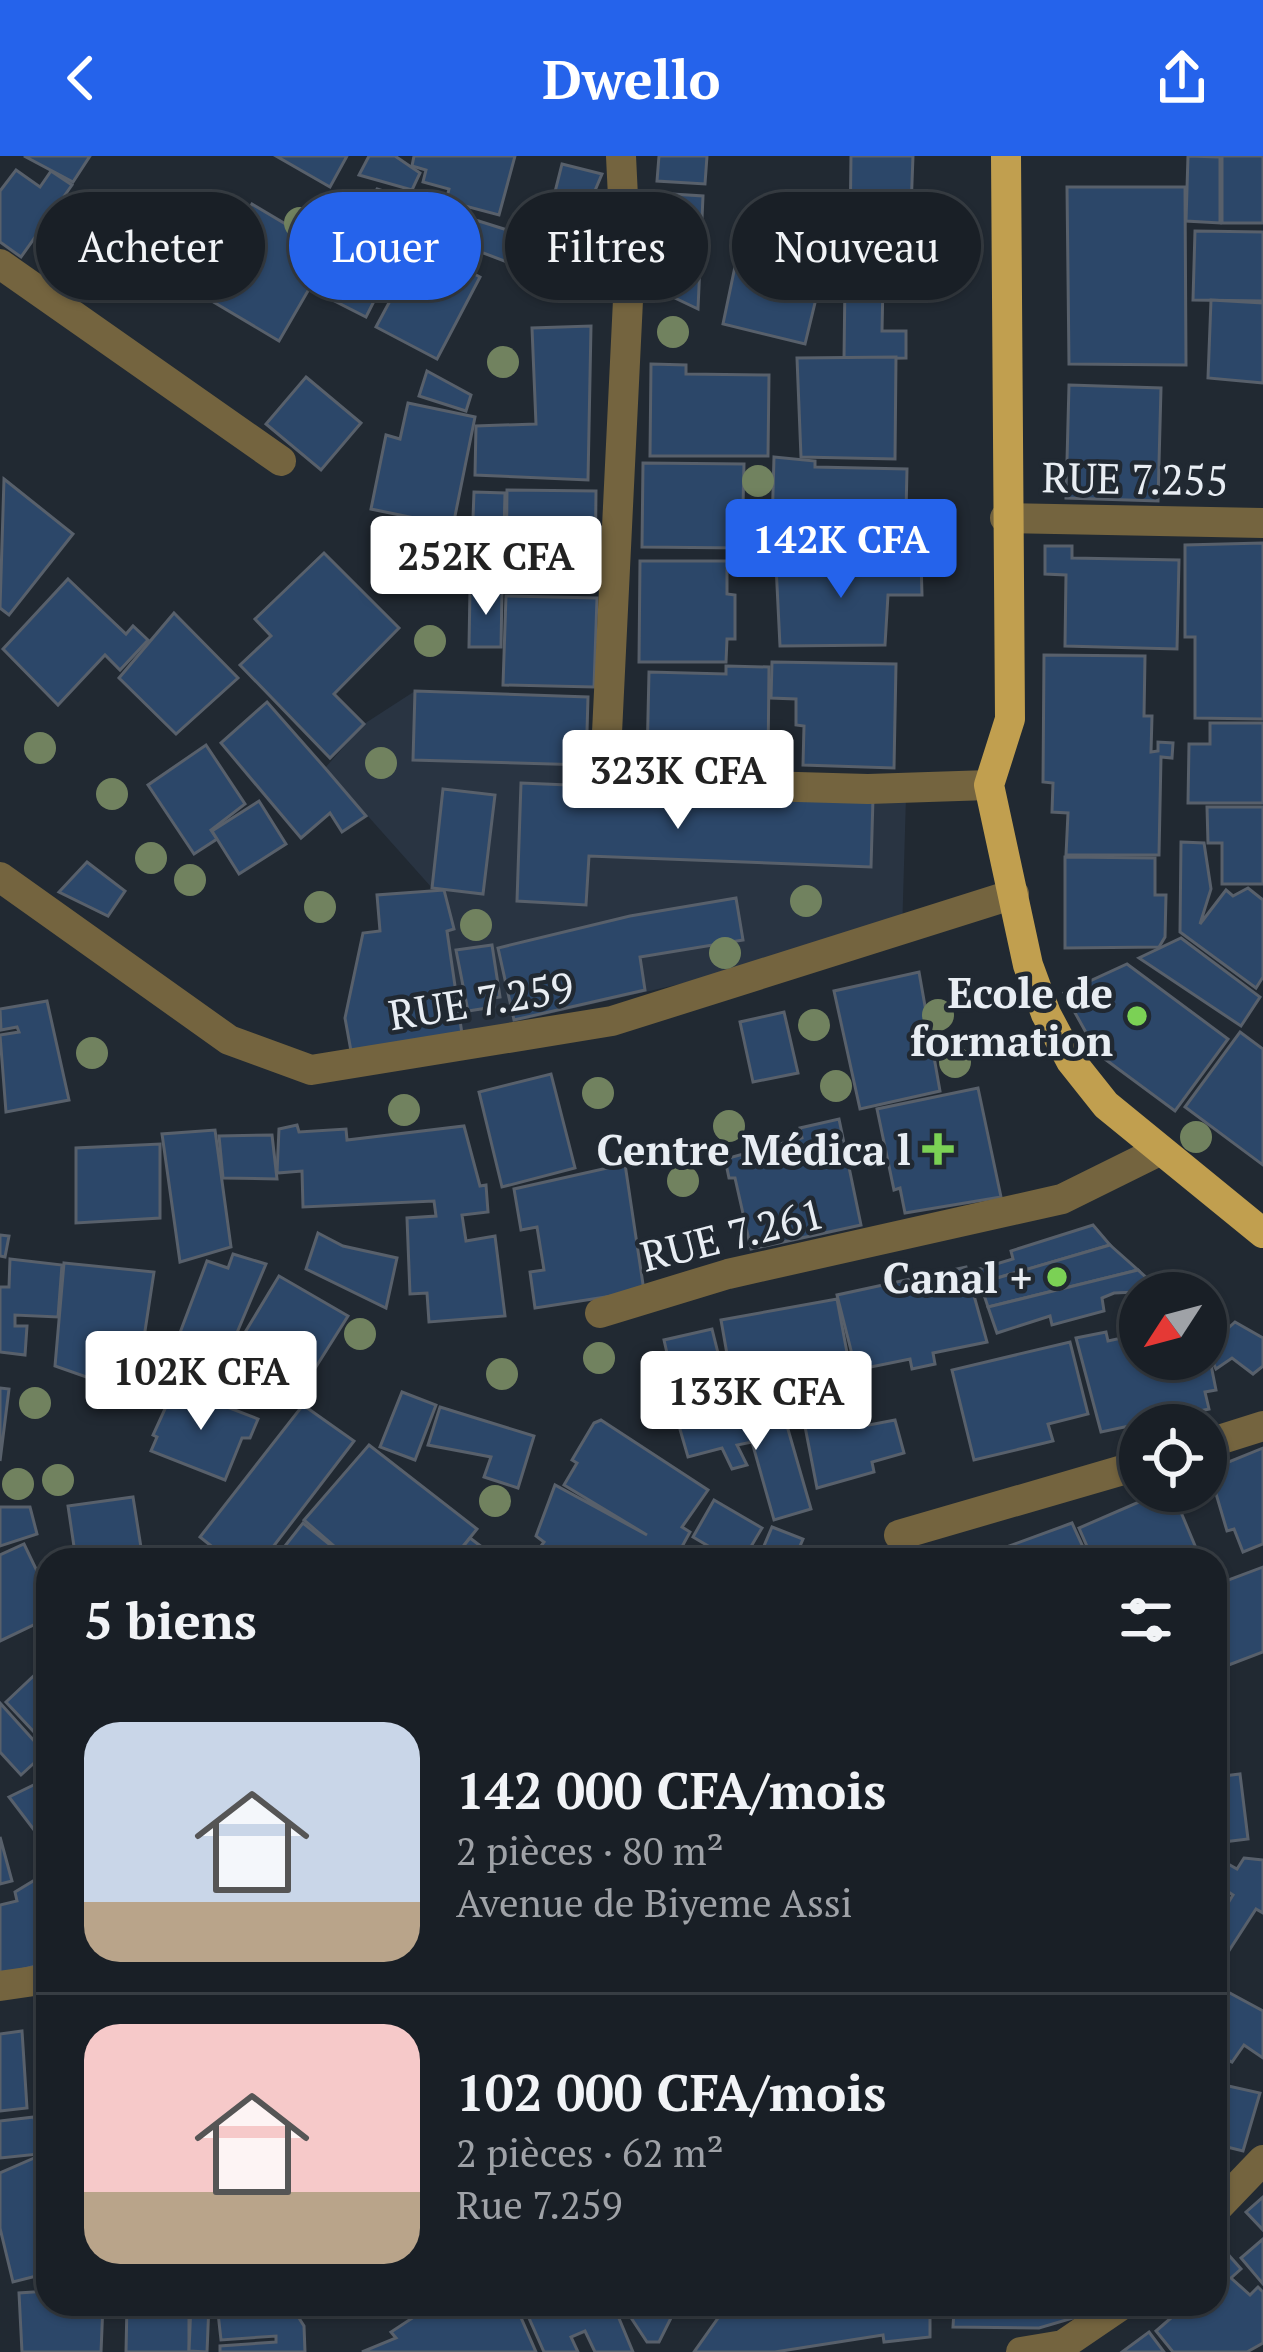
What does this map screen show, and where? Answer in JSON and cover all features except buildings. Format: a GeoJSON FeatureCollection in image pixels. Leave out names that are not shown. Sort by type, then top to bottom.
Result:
{"type":"FeatureCollection","features":[{"type":"Feature","properties":{"kind":"main road"},"geometry":{"type":"LineString","coordinates":[[1006,156],[1010,719],[989,785],[1028,965],[1071,1061],[1106,1105],[1157,1152],[1263,1233]]}},
{"type":"Feature","properties":{"kind":"street"},"geometry":{"type":"LineString","coordinates":[[620,156],[628,300],[607,733],[614,769],[629,782],[868,788],[989,785]]}},
{"type":"Feature","properties":{"kind":"street"},"geometry":{"type":"LineString","coordinates":[[0,264],[281,461]]}},
{"type":"Feature","properties":{"kind":"street","name":"RUE 7.255"},"geometry":{"type":"LineString","coordinates":[[1005,518],[1263,523]]}},
{"type":"Feature","properties":{"kind":"street","name":"RUE 7.259"},"geometry":{"type":"LineString","coordinates":[[0,877],[229,1040],[311,1070],[612,1021],[1014,895]]}},
{"type":"Feature","properties":{"kind":"street","name":"RUE 7.261"},"geometry":{"type":"LineString","coordinates":[[600,1313],[728,1274],[1062,1199],[1157,1152]]}},
{"type":"Feature","properties":{"kind":"street"},"geometry":{"type":"LineString","coordinates":[[1227,1437],[1263,1426]]}},
{"type":"Feature","properties":{"kind":"street"},"geometry":{"type":"LineString","coordinates":[[899,1535],[1119,1471]]}},
{"type":"Feature","properties":{"kind":"street"},"geometry":{"type":"LineString","coordinates":[[0,1986],[36,1981]]}},
{"type":"Feature","properties":{"kind":"street"},"geometry":{"type":"LineString","coordinates":[[1227,2198],[1263,2160]]}},
{"type":"Feature","properties":{"kind":"street"},"geometry":{"type":"LineString","coordinates":[[1021,2352],[1063,2345],[1105,2316]]}},
{"type":"Feature","properties":{"kind":"shaded area"},"geometry":{"type":"Polygon","coordinates":[[[415,691],[588,697],[589,786],[906,797],[902,933],[462,1034],[447,931],[454,929],[445,891],[432,888],[325,768],[364,724],[415,691]]]}},
{"type":"Feature","properties":{"kind":"place","name":"Ecole de formation"},"geometry":{"type":"Point","coordinates":[1137,1016]}},
{"type":"Feature","properties":{"kind":"place","name":"Centre Médica l"},"geometry":{"type":"Point","coordinates":[938,1149]}},
{"type":"Feature","properties":{"kind":"place","name":"Canal +"},"geometry":{"type":"Point","coordinates":[1057,1277]}}]}
